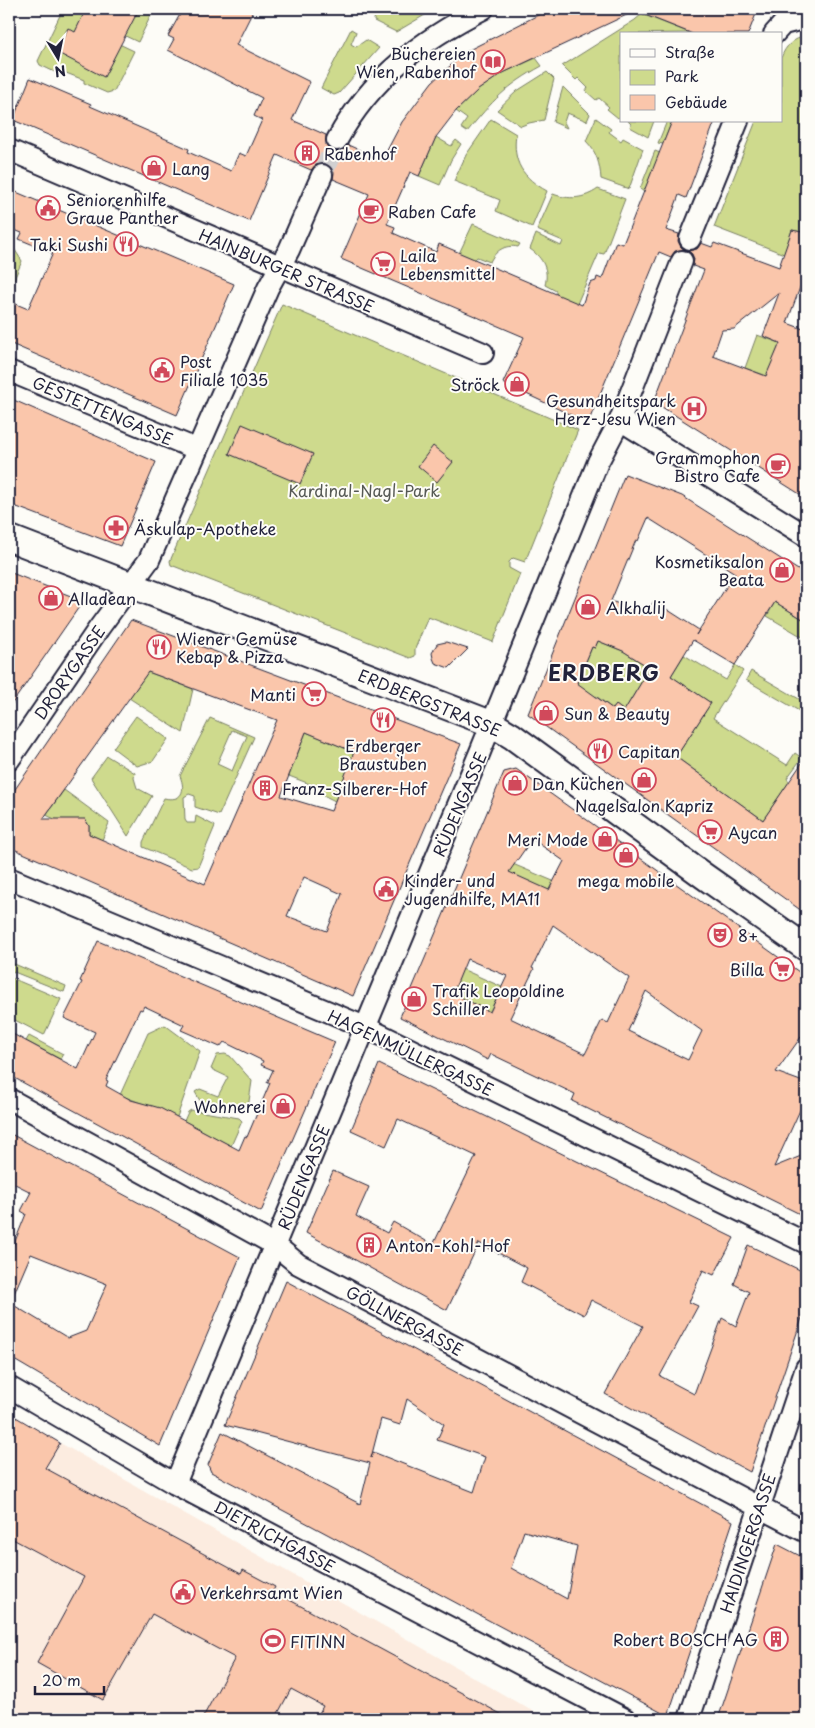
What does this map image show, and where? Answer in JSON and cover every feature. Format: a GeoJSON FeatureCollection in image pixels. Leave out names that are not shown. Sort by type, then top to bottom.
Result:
{"type":"FeatureCollection","features":[{"type":"Feature","properties":{"kind":"street"},"geometry":{"type":"LineString","coordinates":[[337,140],[362,101],[394,66],[420,45],[483,9]]}},
{"type":"Feature","properties":{"kind":"street"},"geometry":{"type":"LineString","coordinates":[[776,32],[783,24],[806,20]]}},
{"type":"Feature","properties":{"kind":"street"},"geometry":{"type":"LineString","coordinates":[[690,238],[738,122]]}},
{"type":"Feature","properties":{"kind":"street","name":"HAINBURGER STRASSE"},"geometry":{"type":"LineString","coordinates":[[9,150],[483,353]]}},
{"type":"Feature","properties":{"kind":"street","name":"DRORYGASSE"},"geometry":{"type":"LineString","coordinates":[[9,760],[148,560],[268,288],[289,250],[322,175]]}},
{"type":"Feature","properties":{"kind":"street","name":"RÜDENGASSE"},"geometry":{"type":"LineString","coordinates":[[175,1484],[492,724],[598,462],[620,420],[682,261]]}},
{"type":"Feature","properties":{"kind":"street","name":"GESTETTENGASSE"},"geometry":{"type":"LineString","coordinates":[[9,371],[196,449]]}},
{"type":"Feature","properties":{"kind":"street"},"geometry":{"type":"LineString","coordinates":[[620,420],[806,536]]}},
{"type":"Feature","properties":{"kind":"street","name":"ERDBERGSTRASSE"},"geometry":{"type":"LineString","coordinates":[[9,538],[492,724],[512,736],[806,948]]}},
{"type":"Feature","properties":{"kind":"street","name":"HAGENMÜLLERGASSE"},"geometry":{"type":"LineString","coordinates":[[9,878],[365,1028],[806,1243]]}},
{"type":"Feature","properties":{"kind":"street","name":"GÖLLNERGASSE"},"geometry":{"type":"LineString","coordinates":[[9,1099],[275,1245],[298,1264],[806,1532]]}},
{"type":"Feature","properties":{"kind":"street","name":"HAIDINGERGASSE"},"geometry":{"type":"LineString","coordinates":[[689,1719],[806,1368]]}},
{"type":"Feature","properties":{"kind":"street","name":"DIETRICHGASSE"},"geometry":{"type":"LineString","coordinates":[[9,1387],[175,1484],[625,1719]]}},
{"type":"Feature","properties":{"kind":"shaded area"},"geometry":{"type":"Polygon","coordinates":[[[60,1443],[546,1719],[9,1719],[9,1507],[13,1510],[45,1468],[60,1443]]]}},
{"type":"Feature","properties":{"kind":"green space"},"geometry":{"type":"Polygon","coordinates":[[[63,9],[154,9],[138,42],[119,33],[115,42],[134,51],[114,91],[107,93],[84,83],[84,80],[61,71],[59,74],[40,65],[38,61],[63,9]]]}},
{"type":"Feature","properties":{"kind":"green space"},"geometry":{"type":"Polygon","coordinates":[[[373,9],[435,9],[396,32],[374,21],[375,10],[373,9]]]}},
{"type":"Feature","properties":{"kind":"green space"},"geometry":{"type":"Polygon","coordinates":[[[642,14],[687,32],[620,32],[620,117],[618,118],[607,109],[609,107],[599,98],[596,100],[586,91],[588,88],[578,78],[576,80],[562,66],[642,14]]]}},
{"type":"Feature","properties":{"kind":"green space"},"geometry":{"type":"Polygon","coordinates":[[[351,29],[356,32],[351,44],[356,47],[366,40],[379,48],[339,93],[334,95],[321,88],[351,29]]]}},
{"type":"Feature","properties":{"kind":"green space"},"geometry":{"type":"Polygon","coordinates":[[[806,36],[806,233],[792,230],[784,254],[714,227],[756,122],[782,122],[782,56],[790,43],[806,36]]]}},
{"type":"Feature","properties":{"kind":"green space"},"geometry":{"type":"Polygon","coordinates":[[[536,58],[542,66],[501,94],[467,132],[461,128],[467,119],[456,111],[478,90],[503,73],[536,58]]]}},
{"type":"Feature","properties":{"kind":"green space"},"geometry":{"type":"Polygon","coordinates":[[[547,72],[554,79],[544,120],[521,126],[497,110],[517,91],[547,72]]]}},
{"type":"Feature","properties":{"kind":"green space"},"geometry":{"type":"Polygon","coordinates":[[[563,87],[590,114],[587,121],[567,113],[564,122],[567,128],[553,122],[563,87]]]}},
{"type":"Feature","properties":{"kind":"green space"},"geometry":{"type":"Polygon","coordinates":[[[596,118],[611,129],[609,132],[621,141],[623,138],[643,149],[629,189],[601,179],[597,159],[586,141],[596,118]]]}},
{"type":"Feature","properties":{"kind":"green space"},"geometry":{"type":"Polygon","coordinates":[[[491,119],[516,134],[516,153],[521,168],[531,181],[547,191],[532,227],[496,211],[500,200],[454,181],[466,155],[491,119]]]}},
{"type":"Feature","properties":{"kind":"green space"},"geometry":{"type":"Polygon","coordinates":[[[629,122],[654,122],[648,137],[630,127],[631,124],[629,122]]]}},
{"type":"Feature","properties":{"kind":"green space"},"geometry":{"type":"Polygon","coordinates":[[[667,122],[672,122],[663,144],[658,143],[667,122]]]}},
{"type":"Feature","properties":{"kind":"green space"},"geometry":{"type":"Polygon","coordinates":[[[436,137],[451,146],[456,140],[461,144],[451,160],[440,185],[419,176],[436,137]]]}},
{"type":"Feature","properties":{"kind":"green space"},"geometry":{"type":"Polygon","coordinates":[[[655,151],[660,153],[644,192],[640,189],[655,151]]]}},
{"type":"Feature","properties":{"kind":"green space"},"geometry":{"type":"Polygon","coordinates":[[[598,189],[625,199],[604,254],[599,253],[573,313],[555,301],[558,295],[556,291],[545,285],[546,274],[542,260],[530,249],[536,234],[561,246],[563,241],[537,230],[553,194],[576,198],[598,189]]]}},
{"type":"Feature","properties":{"kind":"green space"},"geometry":{"type":"Polygon","coordinates":[[[473,224],[520,244],[518,247],[513,246],[501,249],[490,262],[477,257],[454,264],[473,224]]]}},
{"type":"Feature","properties":{"kind":"green space"},"geometry":{"type":"Polygon","coordinates":[[[9,245],[13,247],[22,261],[10,289],[9,289],[9,245]]]}},
{"type":"Feature","properties":{"kind":"green space","name":"Kardinal-Nagl-Park"},"geometry":{"type":"Polygon","coordinates":[[[282,304],[578,430],[525,562],[513,558],[509,562],[509,568],[520,574],[493,642],[428,617],[415,649],[415,656],[410,658],[171,565],[170,561],[282,304]]]}},
{"type":"Feature","properties":{"kind":"green space"},"geometry":{"type":"Polygon","coordinates":[[[757,335],[780,343],[767,376],[745,368],[757,335]]]}},
{"type":"Feature","properties":{"kind":"green space"},"geometry":{"type":"Polygon","coordinates":[[[775,602],[806,621],[806,639],[767,616],[775,602]]]}},
{"type":"Feature","properties":{"kind":"green space"},"geometry":{"type":"Polygon","coordinates":[[[598,641],[623,651],[650,668],[624,711],[616,705],[613,709],[596,696],[588,706],[572,696],[592,647],[595,648],[598,641]]]}},
{"type":"Feature","properties":{"kind":"green space"},"geometry":{"type":"Polygon","coordinates":[[[684,655],[726,680],[735,665],[743,671],[713,718],[787,765],[795,753],[802,758],[787,778],[789,782],[763,820],[676,757],[711,703],[671,676],[684,655]]]}},
{"type":"Feature","properties":{"kind":"green space"},"geometry":{"type":"Polygon","coordinates":[[[751,671],[806,703],[806,715],[746,680],[751,671]]]}},
{"type":"Feature","properties":{"kind":"green space"},"geometry":{"type":"Polygon","coordinates":[[[148,672],[193,689],[183,733],[129,698],[148,672]]]}},
{"type":"Feature","properties":{"kind":"green space"},"geometry":{"type":"Polygon","coordinates":[[[136,716],[168,739],[153,761],[137,766],[113,748],[136,716]]]}},
{"type":"Feature","properties":{"kind":"green space"},"geometry":{"type":"Polygon","coordinates":[[[210,718],[254,737],[219,815],[195,807],[195,796],[189,794],[184,797],[185,820],[187,823],[195,823],[196,816],[215,826],[198,867],[192,868],[143,847],[143,842],[164,798],[175,798],[181,794],[183,786],[180,776],[210,718]],[[232,730],[217,764],[232,771],[247,736],[232,730]]]}},
{"type":"Feature","properties":{"kind":"green space"},"geometry":{"type":"Polygon","coordinates":[[[306,732],[355,752],[335,801],[317,792],[315,786],[289,776],[306,732]]]}},
{"type":"Feature","properties":{"kind":"green space"},"geometry":{"type":"Polygon","coordinates":[[[107,756],[135,773],[134,778],[137,788],[152,796],[128,836],[91,778],[107,756]]]}},
{"type":"Feature","properties":{"kind":"green space"},"geometry":{"type":"Polygon","coordinates":[[[64,790],[109,823],[102,840],[89,834],[87,822],[70,826],[46,815],[64,790]]]}},
{"type":"Feature","properties":{"kind":"green space"},"geometry":{"type":"Polygon","coordinates":[[[508,862],[553,881],[549,890],[510,884],[508,862]]]}},
{"type":"Feature","properties":{"kind":"green space"},"geometry":{"type":"Polygon","coordinates":[[[12,963],[66,986],[64,992],[9,970],[12,963]]]}},
{"type":"Feature","properties":{"kind":"green space"},"geometry":{"type":"Polygon","coordinates":[[[462,969],[502,987],[488,1015],[451,993],[462,969]]]}},
{"type":"Feature","properties":{"kind":"green space"},"geometry":{"type":"Polygon","coordinates":[[[9,977],[61,999],[44,1035],[9,1017],[9,977]]]}},
{"type":"Feature","properties":{"kind":"green space"},"geometry":{"type":"Polygon","coordinates":[[[165,1025],[200,1051],[177,1117],[120,1095],[148,1033],[165,1025]]]}},
{"type":"Feature","properties":{"kind":"green space"},"geometry":{"type":"Polygon","coordinates":[[[29,1036],[63,1054],[60,1059],[26,1041],[29,1036]]]}},
{"type":"Feature","properties":{"kind":"green space"},"geometry":{"type":"Polygon","coordinates":[[[225,1054],[230,1056],[252,1081],[248,1108],[203,1106],[195,1092],[200,1089],[218,1096],[228,1077],[211,1069],[217,1055],[225,1054]]]}},
{"type":"Feature","properties":{"kind":"green space"},"geometry":{"type":"Polygon","coordinates":[[[191,1110],[239,1118],[242,1121],[231,1146],[184,1121],[191,1110]]]}},
{"type":"Feature","properties":{"kind":"building"},"geometry":{"type":"Polygon","coordinates":[[[86,9],[139,9],[104,77],[56,52],[68,28],[75,32],[86,9]]]}},
{"type":"Feature","properties":{"kind":"building","name":"Rabenhof"},"geometry":{"type":"Polygon","coordinates":[[[183,9],[254,9],[236,45],[310,82],[292,120],[326,135],[326,145],[331,150],[342,151],[348,145],[382,160],[402,122],[432,82],[467,51],[550,9],[758,9],[749,32],[688,32],[635,11],[503,73],[478,90],[456,111],[436,137],[419,176],[410,172],[387,224],[395,227],[393,233],[436,252],[439,244],[582,305],[590,283],[596,281],[597,277],[602,279],[616,242],[623,244],[672,122],[715,122],[686,198],[679,195],[666,230],[679,234],[678,241],[685,250],[675,251],[671,257],[659,252],[588,423],[503,383],[524,337],[341,259],[369,194],[333,179],[334,173],[332,168],[327,164],[320,163],[311,170],[277,155],[249,221],[13,120],[30,78],[189,149],[188,152],[231,171],[239,153],[246,156],[262,120],[254,116],[262,98],[168,50],[174,39],[168,36],[183,9]]]}},
{"type":"Feature","properties":{"kind":"building"},"geometry":{"type":"Polygon","coordinates":[[[9,189],[234,284],[177,415],[9,343],[9,301],[28,309],[53,253],[19,239],[22,233],[9,228],[9,189]]]}},
{"type":"Feature","properties":{"kind":"building"},"geometry":{"type":"Polygon","coordinates":[[[805,226],[806,271],[787,323],[806,330],[806,498],[654,402],[704,270],[693,266],[694,259],[687,250],[697,249],[701,243],[712,247],[714,243],[779,267],[792,230],[802,232],[805,226]],[[779,293],[734,329],[722,330],[713,356],[766,376],[780,343],[763,336],[779,293]]]}},
{"type":"Feature","properties":{"kind":"building"},"geometry":{"type":"Polygon","coordinates":[[[9,398],[156,462],[120,546],[9,504],[9,398]]]}},
{"type":"Feature","properties":{"kind":"building"},"geometry":{"type":"Polygon","coordinates":[[[242,424],[313,454],[300,484],[229,454],[242,424]]]}},
{"type":"Feature","properties":{"kind":"building"},"geometry":{"type":"Polygon","coordinates":[[[433,446],[453,462],[437,482],[418,466],[433,446]]]}},
{"type":"Feature","properties":{"kind":"building"},"geometry":{"type":"Polygon","coordinates":[[[625,474],[682,496],[806,575],[806,621],[775,602],[735,665],[693,640],[671,676],[711,703],[676,757],[763,820],[806,757],[806,914],[528,714],[625,474]],[[648,518],[638,541],[636,540],[611,601],[646,614],[654,601],[699,630],[696,635],[735,573],[648,518]],[[598,641],[595,648],[592,647],[577,683],[613,709],[616,705],[624,711],[650,668],[623,651],[598,641]]]}},
{"type":"Feature","properties":{"kind":"building"},"geometry":{"type":"Polygon","coordinates":[[[9,572],[76,598],[79,607],[9,708],[9,572]]]}},
{"type":"Feature","properties":{"kind":"building"},"geometry":{"type":"Polygon","coordinates":[[[131,620],[461,744],[353,996],[9,847],[9,798],[131,620]],[[148,672],[43,819],[85,819],[89,826],[89,834],[205,884],[277,720],[148,672]],[[306,732],[281,796],[331,811],[354,752],[306,732]],[[304,877],[287,916],[327,931],[342,894],[304,877]]]}},
{"type":"Feature","properties":{"kind":"building"},"geometry":{"type":"Polygon","coordinates":[[[446,642],[468,649],[449,668],[435,663],[432,653],[437,644],[446,642]]]}},
{"type":"Feature","properties":{"kind":"building"},"geometry":{"type":"Polygon","coordinates":[[[516,769],[806,977],[806,1030],[776,1072],[806,1083],[806,1097],[774,1167],[806,1154],[806,1217],[572,1101],[575,1094],[491,1054],[488,1060],[400,1017],[504,772],[516,769]],[[532,839],[509,872],[549,890],[564,861],[532,839]],[[553,925],[532,968],[534,969],[510,1018],[585,1054],[602,1020],[608,1023],[629,978],[553,925]],[[467,959],[453,993],[490,1012],[507,976],[467,959]],[[646,991],[628,1031],[688,1060],[702,1031],[646,991]]]}},
{"type":"Feature","properties":{"kind":"building"},"geometry":{"type":"Polygon","coordinates":[[[98,941],[335,1042],[261,1212],[9,1075],[9,1032],[78,1069],[95,1032],[64,1018],[82,982],[80,981],[98,941]],[[144,1006],[142,1010],[140,1009],[106,1080],[108,1081],[106,1086],[131,1100],[160,1108],[239,1150],[245,1136],[247,1137],[270,1083],[267,1083],[273,1070],[261,1065],[263,1061],[224,1042],[220,1047],[181,1030],[184,1025],[144,1006]]]}},
{"type":"Feature","properties":{"kind":"building"},"geometry":{"type":"Polygon","coordinates":[[[379,1064],[734,1238],[714,1275],[703,1270],[689,1302],[698,1306],[660,1376],[694,1394],[722,1318],[736,1326],[749,1292],[734,1284],[748,1245],[806,1273],[806,1306],[750,1472],[605,1394],[643,1326],[591,1300],[584,1315],[521,1282],[527,1268],[479,1243],[447,1310],[306,1233],[333,1171],[369,1187],[356,1216],[387,1233],[393,1222],[433,1245],[476,1156],[398,1119],[386,1146],[351,1130],[379,1064]]]}},
{"type":"Feature","properties":{"kind":"building"},"geometry":{"type":"Polygon","coordinates":[[[9,1133],[240,1257],[160,1446],[9,1357],[9,1256],[26,1214],[21,1211],[31,1192],[9,1181],[9,1133]],[[31,1254],[10,1303],[68,1338],[86,1331],[107,1284],[31,1254]]]}},
{"type":"Feature","properties":{"kind":"building"},"geometry":{"type":"Polygon","coordinates":[[[286,1281],[733,1521],[668,1716],[211,1472],[208,1465],[222,1432],[360,1504],[370,1463],[225,1425],[286,1281]],[[407,1399],[400,1425],[381,1419],[371,1458],[373,1452],[474,1492],[485,1457],[437,1440],[444,1424],[407,1399]],[[524,1531],[511,1568],[567,1599],[577,1546],[524,1531]]]}},
{"type":"Feature","properties":{"kind":"building"},"geometry":{"type":"Polygon","coordinates":[[[9,1413],[60,1443],[45,1468],[241,1574],[243,1570],[275,1587],[273,1591],[510,1719],[316,1719],[323,1706],[291,1689],[275,1719],[202,1719],[235,1658],[152,1614],[103,1700],[37,1663],[84,1577],[9,1537],[9,1413]]]}},
{"type":"Feature","properties":{"kind":"building","name":"Robert BOSCH AG"},"geometry":{"type":"Polygon","coordinates":[[[777,1544],[806,1559],[806,1719],[718,1719],[777,1544]]]}},
{"type":"Feature","properties":{"kind":"tunnel"},"geometry":{"type":"LineString","coordinates":[[322,175],[337,140]]}},
{"type":"Feature","properties":{"kind":"place","name":"Büchereien Wien, Rabenhof"},"geometry":{"type":"Point","coordinates":[493,62]}},
{"type":"Feature","properties":{"kind":"place","name":"Rabenhof"},"geometry":{"type":"Point","coordinates":[307,153]}},
{"type":"Feature","properties":{"kind":"place","name":"Lang"},"geometry":{"type":"Point","coordinates":[154,168]}},
{"type":"Feature","properties":{"kind":"place","name":"Seniorenhilfe Graue Panther"},"geometry":{"type":"Point","coordinates":[48,208]}},
{"type":"Feature","properties":{"kind":"place","name":"Raben Cafe"},"geometry":{"type":"Point","coordinates":[371,211]}},
{"type":"Feature","properties":{"kind":"place","name":"Taki Sushi"},"geometry":{"type":"Point","coordinates":[126,244]}},
{"type":"Feature","properties":{"kind":"place","name":"Laila Lebensmittel"},"geometry":{"type":"Point","coordinates":[383,264]}},
{"type":"Feature","properties":{"kind":"place","name":"Post Filiale 1035"},"geometry":{"type":"Point","coordinates":[162,370]}},
{"type":"Feature","properties":{"kind":"place","name":"Ströck"},"geometry":{"type":"Point","coordinates":[517,384]}},
{"type":"Feature","properties":{"kind":"place","name":"Gesundheitspark Herz-Jesu Wien"},"geometry":{"type":"Point","coordinates":[694,409]}},
{"type":"Feature","properties":{"kind":"place","name":"Grammophon Bistro Cafe"},"geometry":{"type":"Point","coordinates":[778,466]}},
{"type":"Feature","properties":{"kind":"place","name":"Äskulap-Apotheke"},"geometry":{"type":"Point","coordinates":[116,528]}},
{"type":"Feature","properties":{"kind":"place","name":"Kosmetiksalon Beata"},"geometry":{"type":"Point","coordinates":[782,570]}},
{"type":"Feature","properties":{"kind":"place","name":"Alladean"},"geometry":{"type":"Point","coordinates":[51,598]}},
{"type":"Feature","properties":{"kind":"place","name":"Alkhalij"},"geometry":{"type":"Point","coordinates":[588,607]}},
{"type":"Feature","properties":{"kind":"place","name":"Wiener Gemüse Kebap & Pizza"},"geometry":{"type":"Point","coordinates":[159,647]}},
{"type":"Feature","properties":{"kind":"place","name":"Manti"},"geometry":{"type":"Point","coordinates":[314,694]}},
{"type":"Feature","properties":{"kind":"place","name":"Sun & Beauty"},"geometry":{"type":"Point","coordinates":[546,713]}},
{"type":"Feature","properties":{"kind":"place","name":"Erdberger Braustuben"},"geometry":{"type":"Point","coordinates":[383,720]}},
{"type":"Feature","properties":{"kind":"place","name":"Capitan"},"geometry":{"type":"Point","coordinates":[600,751]}},
{"type":"Feature","properties":{"kind":"place","name":"Nagelsalon Kapriz"},"geometry":{"type":"Point","coordinates":[644,780]}},
{"type":"Feature","properties":{"kind":"place","name":"Dan Küchen"},"geometry":{"type":"Point","coordinates":[515,783]}},
{"type":"Feature","properties":{"kind":"place","name":"Franz-Silberer-Hof"},"geometry":{"type":"Point","coordinates":[265,788]}},
{"type":"Feature","properties":{"kind":"place","name":"Aycan"},"geometry":{"type":"Point","coordinates":[710,832]}},
{"type":"Feature","properties":{"kind":"place","name":"Meri Mode"},"geometry":{"type":"Point","coordinates":[605,839]}},
{"type":"Feature","properties":{"kind":"place","name":"mega mobile"},"geometry":{"type":"Point","coordinates":[626,855]}},
{"type":"Feature","properties":{"kind":"place","name":"Kinder- und Jugendhilfe, MA11"},"geometry":{"type":"Point","coordinates":[386,889]}},
{"type":"Feature","properties":{"kind":"place","name":"8+"},"geometry":{"type":"Point","coordinates":[720,935]}},
{"type":"Feature","properties":{"kind":"place","name":"Billa"},"geometry":{"type":"Point","coordinates":[782,969]}},
{"type":"Feature","properties":{"kind":"place","name":"Trafik Leopoldine Schiller"},"geometry":{"type":"Point","coordinates":[414,999]}},
{"type":"Feature","properties":{"kind":"place","name":"Wohnerei"},"geometry":{"type":"Point","coordinates":[283,1106]}},
{"type":"Feature","properties":{"kind":"place","name":"Anton-Kohl-Hof"},"geometry":{"type":"Point","coordinates":[369,1245]}},
{"type":"Feature","properties":{"kind":"place","name":"Verkehrsamt Wien"},"geometry":{"type":"Point","coordinates":[183,1592]}},
{"type":"Feature","properties":{"kind":"place","name":"Robert BOSCH AG"},"geometry":{"type":"Point","coordinates":[776,1639]}},
{"type":"Feature","properties":{"kind":"place","name":"FITINN"},"geometry":{"type":"Point","coordinates":[273,1641]}},
{"type":"Feature","properties":{"kind":"district","name":"ERDBERG"},"geometry":{"type":"Point","coordinates":[604,672]}}]}
